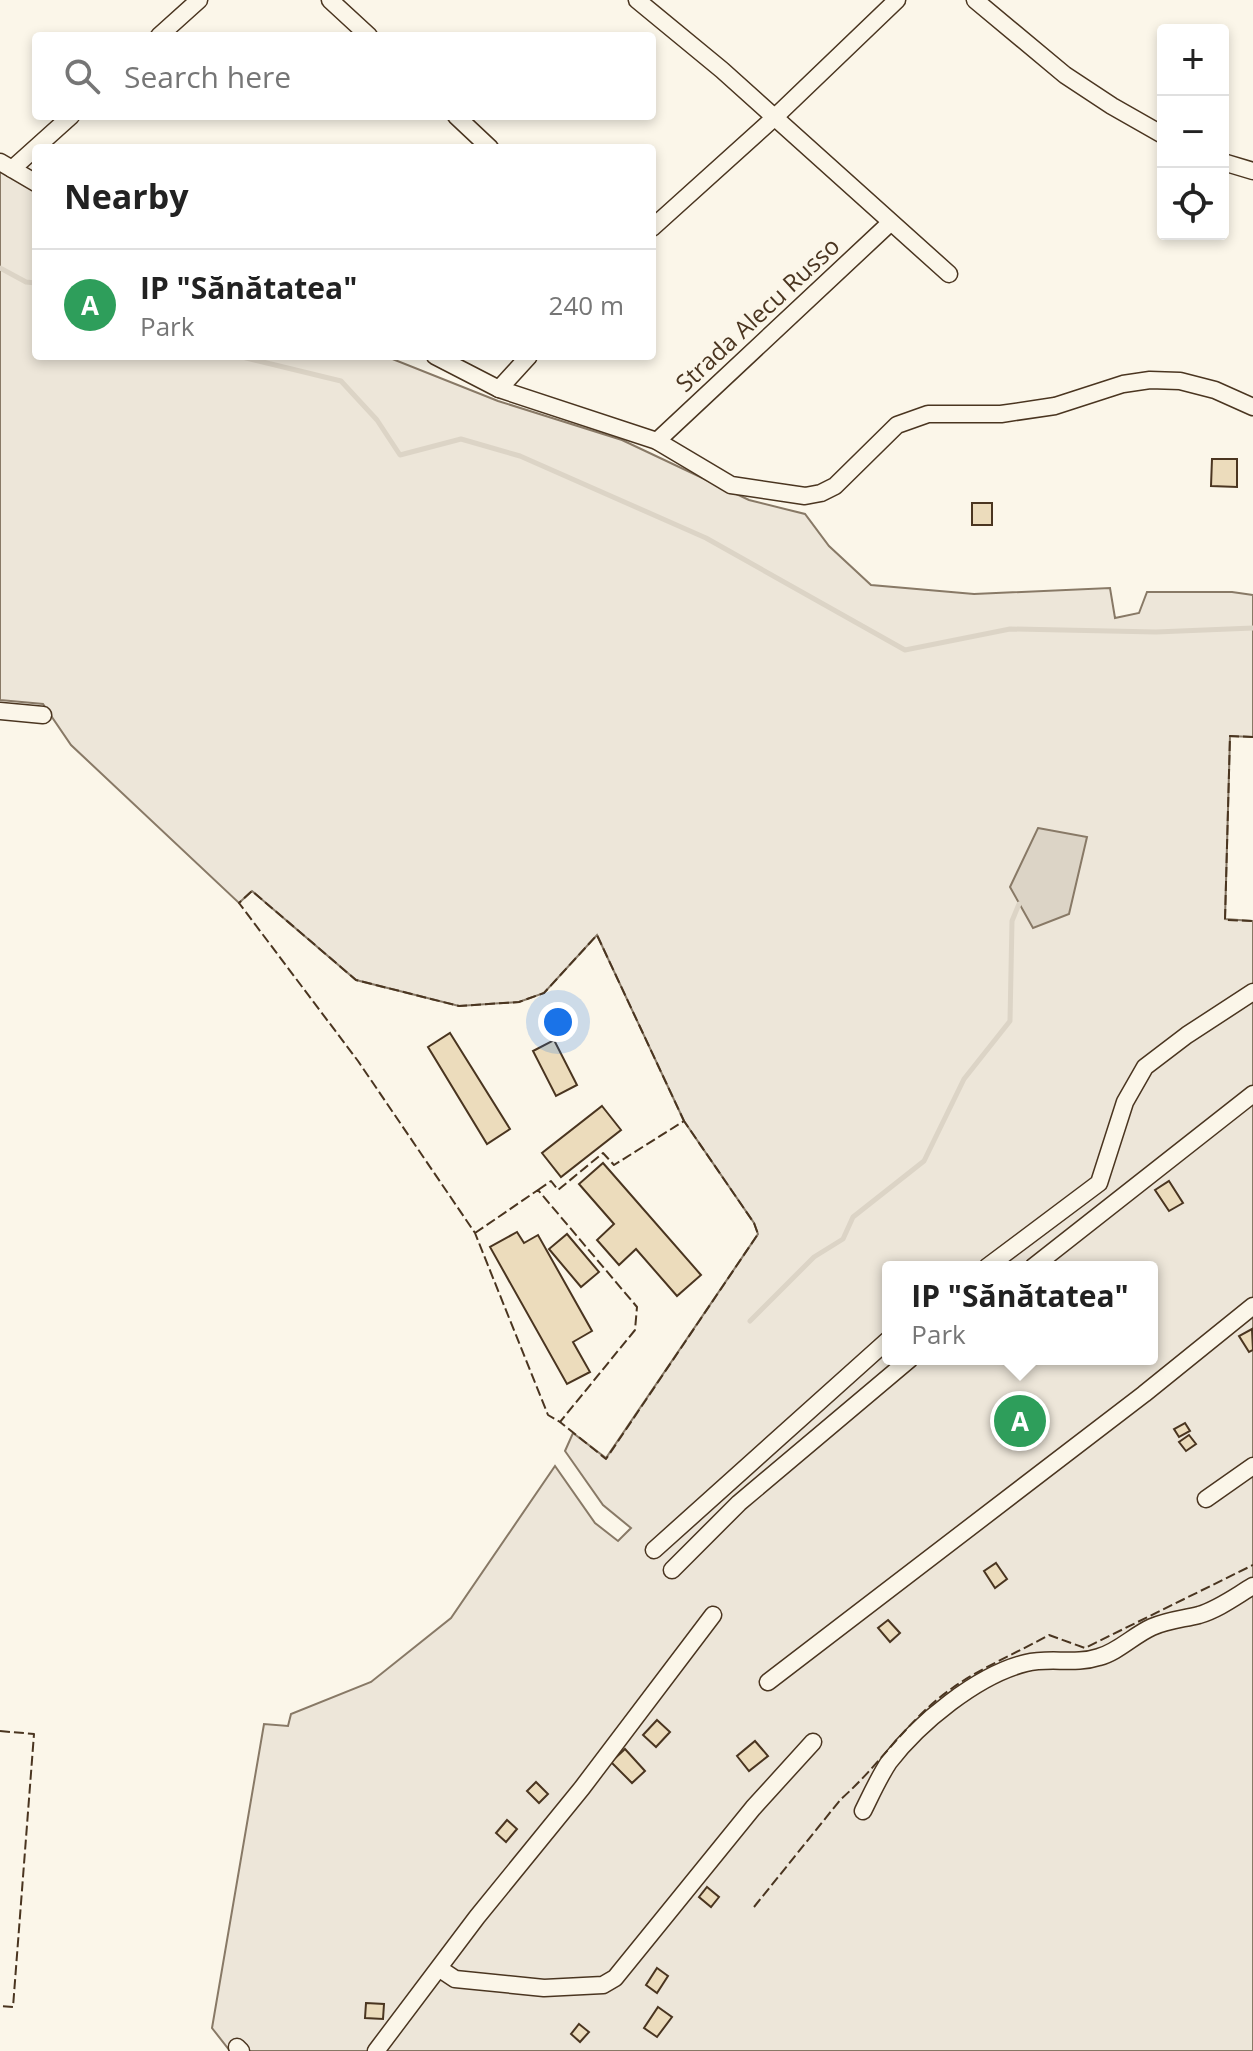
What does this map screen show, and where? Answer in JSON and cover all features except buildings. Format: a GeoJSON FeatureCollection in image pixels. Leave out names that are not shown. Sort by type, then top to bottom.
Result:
{"type":"FeatureCollection","features":[{"type":"Feature","properties":{"kind":"street"},"geometry":{"type":"LineString","coordinates":[[163,32],[199,0]]}},
{"type":"Feature","properties":{"kind":"street"},"geometry":{"type":"LineString","coordinates":[[330,0],[365,32]]}},
{"type":"Feature","properties":{"kind":"street"},"geometry":{"type":"LineString","coordinates":[[637,0],[775,117],[949,274]]}},
{"type":"Feature","properties":{"kind":"street"},"geometry":{"type":"LineString","coordinates":[[656,224],[775,117],[897,0]]}},
{"type":"Feature","properties":{"kind":"street"},"geometry":{"type":"LineString","coordinates":[[975,0],[1065,75],[1157,132]]}},
{"type":"Feature","properties":{"kind":"street"},"geometry":{"type":"LineString","coordinates":[[35,144],[66,120]]}},
{"type":"Feature","properties":{"kind":"street"},"geometry":{"type":"LineString","coordinates":[[460,120],[486,144]]}},
{"type":"Feature","properties":{"kind":"street"},"geometry":{"type":"LineString","coordinates":[[32,146],[6,166],[32,181]]}},
{"type":"Feature","properties":{"kind":"street"},"geometry":{"type":"LineString","coordinates":[[1229,164],[1253,171]]}},
{"type":"Feature","properties":{"kind":"street","name":"Strada Alecu Russo"},"geometry":{"type":"LineString","coordinates":[[657,441],[890,223]]}},
{"type":"Feature","properties":{"kind":"street"},"geometry":{"type":"LineString","coordinates":[[442,360],[499,389],[657,441],[731,485],[805,496],[835,486],[897,425],[928,414],[1001,414],[1031,410],[1055,406],[1123,384],[1150,380],[1180,381],[1215,390],[1253,407]]}},
{"type":"Feature","properties":{"kind":"street"},"geometry":{"type":"LineString","coordinates":[[499,389],[525,360]]}},
{"type":"Feature","properties":{"kind":"street"},"geometry":{"type":"LineString","coordinates":[[0,711],[43,715]]}},
{"type":"Feature","properties":{"kind":"street"},"geometry":{"type":"LineString","coordinates":[[995,1261],[1099,1183],[1125,1102],[1145,1067],[1253,992]]}},
{"type":"Feature","properties":{"kind":"street"},"geometry":{"type":"LineString","coordinates":[[1041,1261],[1253,1094]]}},
{"type":"Feature","properties":{"kind":"street"},"geometry":{"type":"LineString","coordinates":[[768,1682],[1144,1394],[1253,1306]]}},
{"type":"Feature","properties":{"kind":"street"},"geometry":{"type":"LineString","coordinates":[[654,1550],[882,1345]]}},
{"type":"Feature","properties":{"kind":"street"},"geometry":{"type":"LineString","coordinates":[[672,1570],[739,1503],[903,1365]]}},
{"type":"Feature","properties":{"kind":"street"},"geometry":{"type":"LineString","coordinates":[[1206,1499],[1253,1466]]}},
{"type":"Feature","properties":{"kind":"street"},"geometry":{"type":"LineString","coordinates":[[863,1811],[888,1764],[914,1734],[983,1682],[1009,1668],[1030,1662],[1078,1662],[1102,1657],[1147,1629],[1171,1619],[1210,1610],[1253,1586]]}},
{"type":"Feature","properties":{"kind":"street"},"geometry":{"type":"LineString","coordinates":[[376,2051],[713,1615]]}},
{"type":"Feature","properties":{"kind":"street"},"geometry":{"type":"LineString","coordinates":[[440,1969],[455,1979],[529,1987],[603,1985],[615,1978],[753,1808],[813,1742]]}},
{"type":"Feature","properties":{"kind":"shaded area"},"geometry":{"type":"Polygon","coordinates":[[[0,170],[32,188],[32,360],[395,360],[498,401],[622,440],[749,500],[805,514],[829,546],[871,585],[974,594],[1110,588],[1115,618],[1139,613],[1147,592],[1232,592],[1253,595],[1253,737],[1230,736],[1225,919],[1253,921],[1253,2051],[230,2051],[212,2028],[264,1724],[288,1726],[291,1714],[371,1682],[451,1618],[555,1466],[595,1523],[618,1541],[631,1528],[603,1505],[565,1451],[573,1433],[606,1458],[758,1234],[754,1223],[684,1121],[597,935],[544,993],[519,1002],[459,1006],[356,980],[252,891],[239,903],[71,745],[43,704],[0,700],[0,170]]]}},
{"type":"Feature","properties":{"kind":"shaded area"},"geometry":{"type":"Polygon","coordinates":[[[1038,828],[1087,837],[1069,914],[1033,928],[1010,887],[1038,828]]]}},
{"type":"Feature","properties":{"kind":"waterway"},"geometry":{"type":"LineString","coordinates":[[0,268],[32,283]]}},
{"type":"Feature","properties":{"kind":"waterway"},"geometry":{"type":"LineString","coordinates":[[254,360],[341,381],[377,420],[400,455],[461,439],[520,456],[706,538],[905,650],[1010,629],[1156,632],[1253,628]]}},
{"type":"Feature","properties":{"kind":"waterway"},"geometry":{"type":"LineString","coordinates":[[750,1321],[814,1257],[843,1239],[853,1217],[924,1161],[964,1079],[1010,1021],[1012,921],[1019,904]]}},
{"type":"Feature","properties":{"kind":"fence"},"geometry":{"type":"LineString","coordinates":[[1253,737],[1230,736],[1225,920],[1253,921]]}},
{"type":"Feature","properties":{"kind":"fence"},"geometry":{"type":"LineString","coordinates":[[475,1233],[538,1190],[637,1307],[635,1330],[560,1422],[548,1415],[475,1233],[358,1061],[239,903],[252,891],[356,980],[459,1006],[519,1002],[544,993],[597,935],[684,1121]]}},
{"type":"Feature","properties":{"kind":"fence"},"geometry":{"type":"LineString","coordinates":[[538,1190],[551,1181],[558,1190],[603,1153],[614,1165],[684,1121],[754,1223],[758,1234],[606,1459],[560,1422]]}},
{"type":"Feature","properties":{"kind":"fence"},"geometry":{"type":"LineString","coordinates":[[754,1907],[841,1799],[921,1714],[962,1681],[1049,1635],[1085,1648],[1253,1565]]}},
{"type":"Feature","properties":{"kind":"fence"},"geometry":{"type":"LineString","coordinates":[[0,1731],[34,1734],[13,2007],[0,2006]]}},
{"type":"Feature","properties":{"kind":"place","name":"IP \"Sănătatea\""},"geometry":{"type":"Point","coordinates":[1020,1421]}}]}
